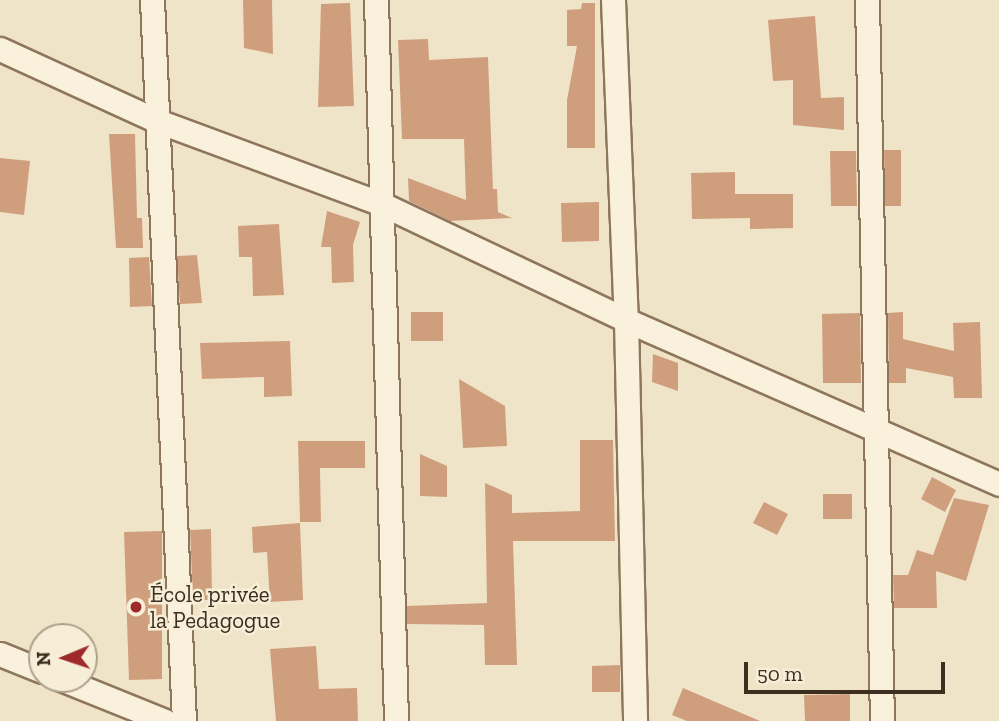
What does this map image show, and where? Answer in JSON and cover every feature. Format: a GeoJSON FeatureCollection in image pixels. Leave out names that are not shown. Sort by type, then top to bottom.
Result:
{"type":"FeatureCollection","features":[{"type":"Feature","properties":{"kind":"street"},"geometry":{"type":"LineString","coordinates":[[152,0],[155,120],[184,721]]}},
{"type":"Feature","properties":{"kind":"street"},"geometry":{"type":"LineString","coordinates":[[376,0],[396,721]]}},
{"type":"Feature","properties":{"kind":"street"},"geometry":{"type":"LineString","coordinates":[[613,0],[626,320],[635,721]]}},
{"type":"Feature","properties":{"kind":"street"},"geometry":{"type":"LineString","coordinates":[[867,0],[882,721]]}},
{"type":"Feature","properties":{"kind":"street"},"geometry":{"type":"LineString","coordinates":[[0,49],[155,120],[382,204],[626,320],[999,484]]}},
{"type":"Feature","properties":{"kind":"street"},"geometry":{"type":"LineString","coordinates":[[0,654],[28,665]]}},
{"type":"Feature","properties":{"kind":"street"},"geometry":{"type":"LineString","coordinates":[[96,693],[165,721]]}},
{"type":"Feature","properties":{"kind":"building"},"geometry":{"type":"Polygon","coordinates":[[[243,0],[272,0],[273,54],[244,48],[243,0]]]}},
{"type":"Feature","properties":{"kind":"building"},"geometry":{"type":"Polygon","coordinates":[[[350,3],[354,106],[318,107],[321,4],[350,3]]]}},
{"type":"Feature","properties":{"kind":"building"},"geometry":{"type":"Polygon","coordinates":[[[582,3],[595,3],[595,148],[567,148],[567,100],[577,46],[567,46],[567,10],[581,9],[582,3]]]}},
{"type":"Feature","properties":{"kind":"building"},"geometry":{"type":"Polygon","coordinates":[[[815,16],[821,98],[844,97],[844,130],[793,125],[793,80],[773,81],[768,20],[815,16]]]}},
{"type":"Feature","properties":{"kind":"building"},"geometry":{"type":"Polygon","coordinates":[[[428,39],[429,60],[488,57],[493,189],[497,189],[498,212],[512,218],[450,221],[409,201],[408,178],[466,200],[464,139],[402,139],[398,40],[428,39]]]}},
{"type":"Feature","properties":{"kind":"building"},"geometry":{"type":"Polygon","coordinates":[[[109,134],[135,134],[137,218],[142,218],[143,248],[116,248],[109,134]]]}},
{"type":"Feature","properties":{"kind":"building"},"geometry":{"type":"Polygon","coordinates":[[[884,150],[901,150],[901,206],[885,206],[884,150]]]}},
{"type":"Feature","properties":{"kind":"building"},"geometry":{"type":"Polygon","coordinates":[[[830,151],[856,151],[857,206],[831,206],[830,151]]]}},
{"type":"Feature","properties":{"kind":"building"},"geometry":{"type":"Polygon","coordinates":[[[0,158],[30,161],[24,215],[0,212],[0,158]]]}},
{"type":"Feature","properties":{"kind":"building"},"geometry":{"type":"Polygon","coordinates":[[[735,172],[735,194],[793,194],[793,228],[750,229],[750,218],[692,219],[691,173],[735,172]]]}},
{"type":"Feature","properties":{"kind":"building"},"geometry":{"type":"Polygon","coordinates":[[[599,202],[599,241],[562,242],[561,203],[599,202]]]}},
{"type":"Feature","properties":{"kind":"building"},"geometry":{"type":"Polygon","coordinates":[[[327,211],[360,222],[353,245],[354,282],[332,283],[331,247],[321,247],[327,211]]]}},
{"type":"Feature","properties":{"kind":"building"},"geometry":{"type":"Polygon","coordinates":[[[279,224],[284,295],[253,296],[252,257],[239,257],[238,226],[279,224]]]}},
{"type":"Feature","properties":{"kind":"building"},"geometry":{"type":"Polygon","coordinates":[[[197,255],[202,303],[180,304],[177,256],[197,255]]]}},
{"type":"Feature","properties":{"kind":"building"},"geometry":{"type":"Polygon","coordinates":[[[149,257],[152,306],[130,307],[129,258],[149,257]]]}},
{"type":"Feature","properties":{"kind":"building"},"geometry":{"type":"Polygon","coordinates":[[[411,312],[443,312],[443,341],[411,341],[411,312]]]}},
{"type":"Feature","properties":{"kind":"building"},"geometry":{"type":"Polygon","coordinates":[[[903,312],[903,339],[954,351],[953,323],[980,322],[982,398],[954,398],[953,377],[906,368],[906,383],[889,383],[888,313],[903,312]]]}},
{"type":"Feature","properties":{"kind":"building"},"geometry":{"type":"Polygon","coordinates":[[[860,313],[861,383],[823,383],[822,314],[860,313]]]}},
{"type":"Feature","properties":{"kind":"building"},"geometry":{"type":"Polygon","coordinates":[[[290,341],[292,396],[264,397],[264,377],[202,379],[200,343],[290,341]]]}},
{"type":"Feature","properties":{"kind":"building"},"geometry":{"type":"Polygon","coordinates":[[[653,354],[678,363],[678,391],[652,382],[653,354]]]}},
{"type":"Feature","properties":{"kind":"building"},"geometry":{"type":"Polygon","coordinates":[[[459,379],[505,406],[507,446],[463,448],[459,379]]]}},
{"type":"Feature","properties":{"kind":"building"},"geometry":{"type":"Polygon","coordinates":[[[580,440],[613,440],[615,541],[513,541],[517,665],[485,665],[484,625],[407,624],[407,606],[487,603],[485,483],[512,495],[512,513],[580,511],[580,440]]]}},
{"type":"Feature","properties":{"kind":"building"},"geometry":{"type":"Polygon","coordinates":[[[298,441],[365,441],[365,468],[320,468],[321,522],[300,522],[298,441]]]}},
{"type":"Feature","properties":{"kind":"building"},"geometry":{"type":"Polygon","coordinates":[[[420,454],[447,466],[447,497],[420,496],[420,454]]]}},
{"type":"Feature","properties":{"kind":"building"},"geometry":{"type":"Polygon","coordinates":[[[932,477],[956,490],[945,512],[921,499],[932,477]]]}},
{"type":"Feature","properties":{"kind":"building"},"geometry":{"type":"Polygon","coordinates":[[[823,494],[852,494],[852,519],[823,519],[823,494]]]}},
{"type":"Feature","properties":{"kind":"building"},"geometry":{"type":"Polygon","coordinates":[[[954,498],[989,505],[966,581],[936,571],[937,608],[894,608],[893,575],[908,575],[917,550],[933,555],[954,498]]]}},
{"type":"Feature","properties":{"kind":"building"},"geometry":{"type":"Polygon","coordinates":[[[764,502],[788,514],[777,535],[753,523],[764,502]]]}},
{"type":"Feature","properties":{"kind":"building"},"geometry":{"type":"Polygon","coordinates":[[[300,523],[303,600],[270,602],[267,552],[253,553],[252,527],[300,523]]]}},
{"type":"Feature","properties":{"kind":"building"},"geometry":{"type":"Polygon","coordinates":[[[211,529],[212,600],[193,600],[190,530],[211,529]]]}},
{"type":"Feature","properties":{"kind":"building"},"geometry":{"type":"Polygon","coordinates":[[[162,531],[162,679],[129,680],[124,532],[162,531]]]}},
{"type":"Feature","properties":{"kind":"building"},"geometry":{"type":"Polygon","coordinates":[[[316,646],[319,689],[357,688],[358,721],[276,721],[270,649],[316,646]]]}},
{"type":"Feature","properties":{"kind":"building"},"geometry":{"type":"Polygon","coordinates":[[[620,665],[620,692],[592,692],[592,666],[620,665]]]}},
{"type":"Feature","properties":{"kind":"building"},"geometry":{"type":"Polygon","coordinates":[[[683,688],[760,721],[687,721],[672,715],[683,688]]]}},
{"type":"Feature","properties":{"kind":"building"},"geometry":{"type":"Polygon","coordinates":[[[850,694],[850,721],[805,721],[804,695],[850,694]]]}},
{"type":"Feature","properties":{"kind":"place","name":"École privée la Pedagogue"},"geometry":{"type":"Point","coordinates":[136,607]}}]}
